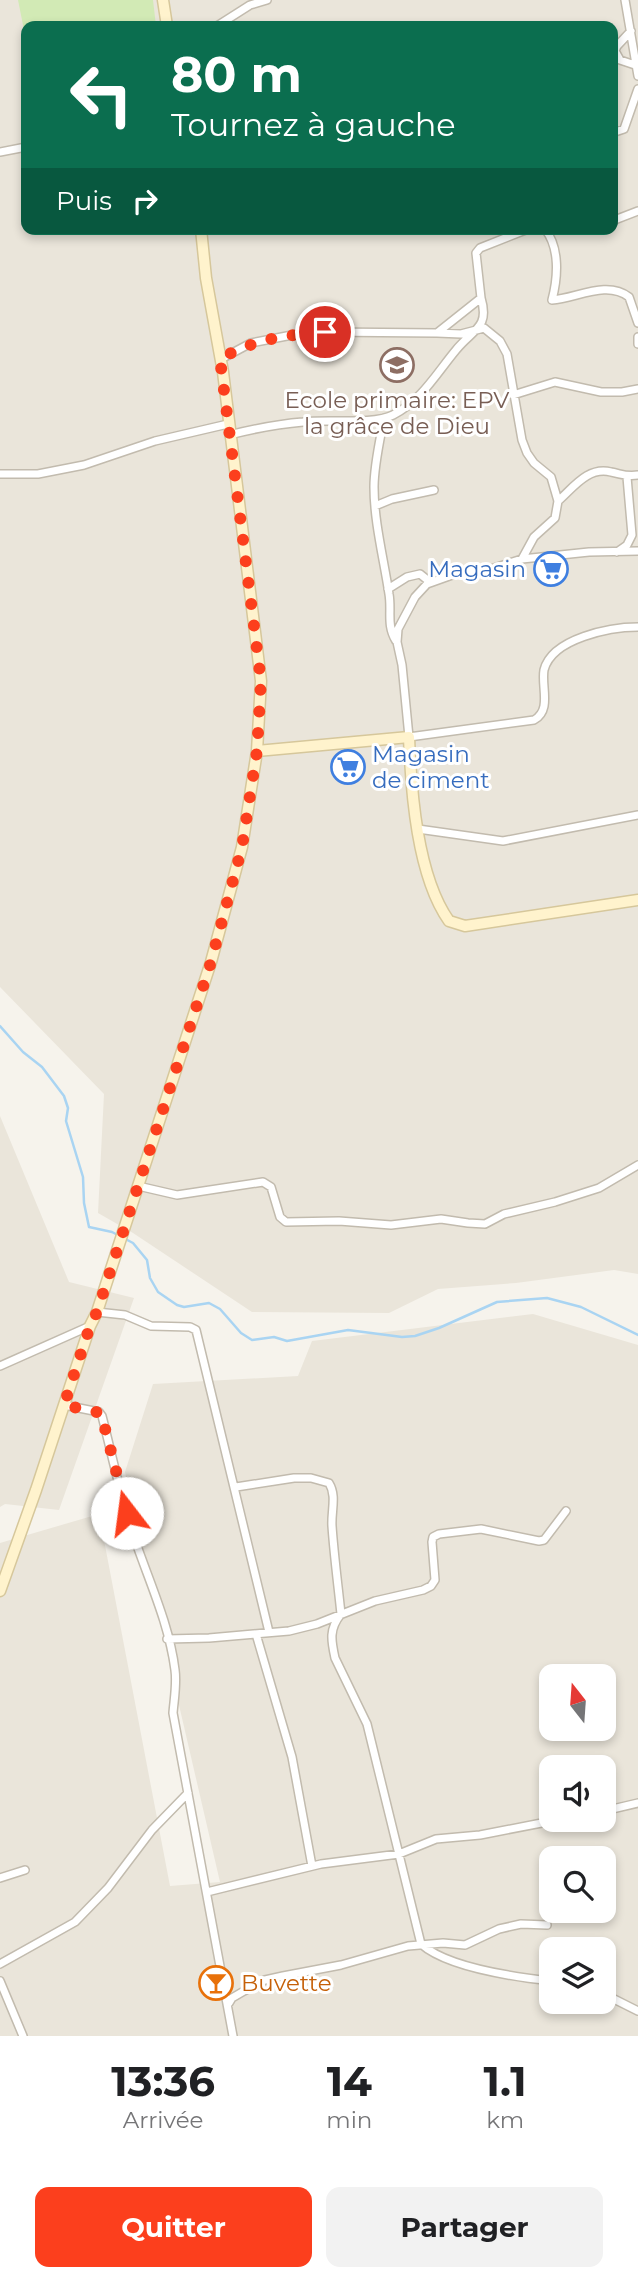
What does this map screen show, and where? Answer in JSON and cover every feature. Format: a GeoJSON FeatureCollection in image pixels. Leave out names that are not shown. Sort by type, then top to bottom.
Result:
{"type":"FeatureCollection","features":[{"type":"Feature","properties":{"kind":"street"},"geometry":{"type":"LineString","coordinates":[[163,0],[166,21]]}},
{"type":"Feature","properties":{"kind":"street"},"geometry":{"type":"LineString","coordinates":[[225,21],[250,5],[267,0]]}},
{"type":"Feature","properties":{"kind":"street"},"geometry":{"type":"LineString","coordinates":[[625,0],[638,76]]}},
{"type":"Feature","properties":{"kind":"street"},"geometry":{"type":"LineString","coordinates":[[618,45],[631,32]]}},
{"type":"Feature","properties":{"kind":"street"},"geometry":{"type":"LineString","coordinates":[[618,56],[620,60],[636,60]]}},
{"type":"Feature","properties":{"kind":"street"},"geometry":{"type":"LineString","coordinates":[[618,131],[624,129],[638,89]]}},
{"type":"Feature","properties":{"kind":"street"},"geometry":{"type":"LineString","coordinates":[[0,152],[21,148]]}},
{"type":"Feature","properties":{"kind":"street"},"geometry":{"type":"LineString","coordinates":[[618,219],[638,211]]}},
{"type":"Feature","properties":{"kind":"street"},"geometry":{"type":"LineString","coordinates":[[0,1591],[97,1312],[215,949],[242,847],[257,751],[261,681],[202,235]]}},
{"type":"Feature","properties":{"kind":"street"},"geometry":{"type":"LineString","coordinates":[[0,474],[38,474],[84,465],[155,441],[228,430],[300,422],[384,418],[405,407],[426,391],[454,352],[484,320],[476,253],[487,244],[512,235]]}},
{"type":"Feature","properties":{"kind":"street"},"geometry":{"type":"LineString","coordinates":[[548,235],[555,249],[556,274],[552,300],[603,289],[614,290],[629,297],[638,323]]}},
{"type":"Feature","properties":{"kind":"street"},"geometry":{"type":"LineString","coordinates":[[437,333],[481,298]]}},
{"type":"Feature","properties":{"kind":"street"},"geometry":{"type":"LineString","coordinates":[[454,317],[461,334]]}},
{"type":"Feature","properties":{"kind":"street"},"geometry":{"type":"LineString","coordinates":[[220,359],[251,343],[292,335],[325,332],[461,334],[484,328],[488,330],[505,347],[522,440],[527,453],[534,463],[551,477],[558,501],[555,518],[534,537],[522,559]]}},
{"type":"Feature","properties":{"kind":"street"},"geometry":{"type":"LineString","coordinates":[[638,337],[638,344]]}},
{"type":"Feature","properties":{"kind":"street"},"geometry":{"type":"LineString","coordinates":[[513,395],[555,382],[610,392],[638,389]]}},
{"type":"Feature","properties":{"kind":"street"},"geometry":{"type":"LineString","coordinates":[[384,418],[375,472],[375,506],[388,589],[390,628],[397,642],[402,665],[411,782],[430,886],[449,921],[465,926],[638,900]]}},
{"type":"Feature","properties":{"kind":"street"},"geometry":{"type":"LineString","coordinates":[[558,501],[589,475],[605,471],[627,477],[638,475]]}},
{"type":"Feature","properties":{"kind":"street"},"geometry":{"type":"LineString","coordinates":[[617,552],[627,545],[632,535],[627,477]]}},
{"type":"Feature","properties":{"kind":"street"},"geometry":{"type":"LineString","coordinates":[[375,506],[392,499],[434,490]]}},
{"type":"Feature","properties":{"kind":"street"},"geometry":{"type":"LineString","coordinates":[[397,642],[402,618],[415,597],[430,582],[522,559],[589,552],[638,551]]}},
{"type":"Feature","properties":{"kind":"street"},"geometry":{"type":"LineString","coordinates":[[388,589],[417,573],[430,582]]}},
{"type":"Feature","properties":{"kind":"street"},"geometry":{"type":"LineString","coordinates":[[389,618],[402,618]]}},
{"type":"Feature","properties":{"kind":"street"},"geometry":{"type":"LineString","coordinates":[[257,751],[409,737],[534,720],[541,716],[544,709],[544,671],[556,653],[588,635],[611,629],[638,627]]}},
{"type":"Feature","properties":{"kind":"street"},"geometry":{"type":"LineString","coordinates":[[418,829],[503,841],[638,815]]}},
{"type":"Feature","properties":{"kind":"street"},"geometry":{"type":"LineString","coordinates":[[138,1186],[177,1195],[263,1182],[271,1187],[280,1217],[286,1222],[339,1221],[391,1225],[441,1219],[485,1224],[503,1214],[599,1188],[638,1165]]}},
{"type":"Feature","properties":{"kind":"street"},"geometry":{"type":"LineString","coordinates":[[97,1312],[125,1315],[151,1325],[190,1327],[196,1330],[269,1632]]}},
{"type":"Feature","properties":{"kind":"street"},"geometry":{"type":"LineString","coordinates":[[0,1366],[90,1326]]}},
{"type":"Feature","properties":{"kind":"street"},"geometry":{"type":"LineString","coordinates":[[64,1405],[99,1412],[103,1416],[133,1533],[154,1589],[176,1672],[173,1713],[233,2036]]}},
{"type":"Feature","properties":{"kind":"street"},"geometry":{"type":"LineString","coordinates":[[236,1487],[311,1478],[329,1483],[334,1495],[332,1525],[341,1614],[332,1625],[332,1647],[367,1724],[421,1944],[431,1952],[459,1963],[539,1980]]}},
{"type":"Feature","properties":{"kind":"street"},"geometry":{"type":"LineString","coordinates":[[167,1639],[256,1634],[305,1627],[375,1601],[423,1590],[435,1580],[433,1537],[481,1529],[539,1541],[544,1540],[566,1511]]}},
{"type":"Feature","properties":{"kind":"street"},"geometry":{"type":"LineString","coordinates":[[256,1634],[292,1757],[312,1866]]}},
{"type":"Feature","properties":{"kind":"street"},"geometry":{"type":"LineString","coordinates":[[0,1964],[75,1922],[108,1888],[152,1830],[188,1793]]}},
{"type":"Feature","properties":{"kind":"street"},"geometry":{"type":"LineString","coordinates":[[616,1808],[638,1803]]}},
{"type":"Feature","properties":{"kind":"street"},"geometry":{"type":"LineString","coordinates":[[207,1892],[312,1866],[399,1854],[436,1839],[480,1835],[539,1824]]}},
{"type":"Feature","properties":{"kind":"street"},"geometry":{"type":"LineString","coordinates":[[0,1878],[25,1870]]}},
{"type":"Feature","properties":{"kind":"street"},"geometry":{"type":"LineString","coordinates":[[229,2004],[232,1998],[265,1980],[341,1965],[421,1944],[465,1945],[499,1929],[521,1924],[547,1926]]}},
{"type":"Feature","properties":{"kind":"street"},"geometry":{"type":"LineString","coordinates":[[0,1980],[23,2036]]}},
{"type":"Feature","properties":{"kind":"street"},"geometry":{"type":"LineString","coordinates":[[616,2000],[638,2011]]}},
{"type":"Feature","properties":{"kind":"shaded area"},"geometry":{"type":"Polygon","coordinates":[[[0,0],[638,0],[638,1274],[614,1270],[516,1283],[438,1289],[389,1313],[252,1312],[133,1233],[98,1213],[104,1094],[0,987],[0,0]]]}},
{"type":"Feature","properties":{"kind":"shaded area"},"geometry":{"type":"Polygon","coordinates":[[[0,1116],[69,1282],[134,1298],[59,1510],[5,1504],[0,1507],[0,1116]]]}},
{"type":"Feature","properties":{"kind":"shaded area"},"geometry":{"type":"Polygon","coordinates":[[[533,1314],[638,1345],[638,2036],[0,2036],[0,1543],[99,1514],[170,1886],[220,1882],[125,1472],[153,1384],[298,1376],[312,1341],[533,1314]]]}},
{"type":"Feature","properties":{"kind":"green space"},"geometry":{"type":"Polygon","coordinates":[[[18,0],[153,0],[155,21],[22,21],[18,0]]]}},
{"type":"Feature","properties":{"kind":"waterway"},"geometry":{"type":"LineString","coordinates":[[0,1026],[23,1052],[42,1067],[64,1096],[68,1108],[66,1121],[83,1177],[84,1203],[89,1227],[112,1232],[133,1243],[147,1260],[150,1278],[158,1292],[177,1305],[184,1307],[209,1303],[220,1309],[241,1333],[252,1340],[274,1337],[287,1341],[348,1330],[402,1337],[415,1336],[497,1302],[547,1298],[581,1307],[638,1335]]}},
{"type":"Feature","properties":{"kind":"place","name":"Ecole primaire: EPV la grâce de Dieu"},"geometry":{"type":"Point","coordinates":[397,365]}},
{"type":"Feature","properties":{"kind":"place","name":"Magasin"},"geometry":{"type":"Point","coordinates":[551,569]}},
{"type":"Feature","properties":{"kind":"place","name":"Magasin de ciment"},"geometry":{"type":"Point","coordinates":[348,767]}},
{"type":"Feature","properties":{"kind":"place","name":"Buvette"},"geometry":{"type":"Point","coordinates":[216,1983]}},
{"type":"Feature","properties":{"kind":"route"},"geometry":{"type":"LineString","coordinates":[[127,1513],[103,1416],[99,1412],[64,1405],[211,962],[242,847],[257,751],[261,681],[220,359],[241,347],[262,340],[325,332]]}}]}
